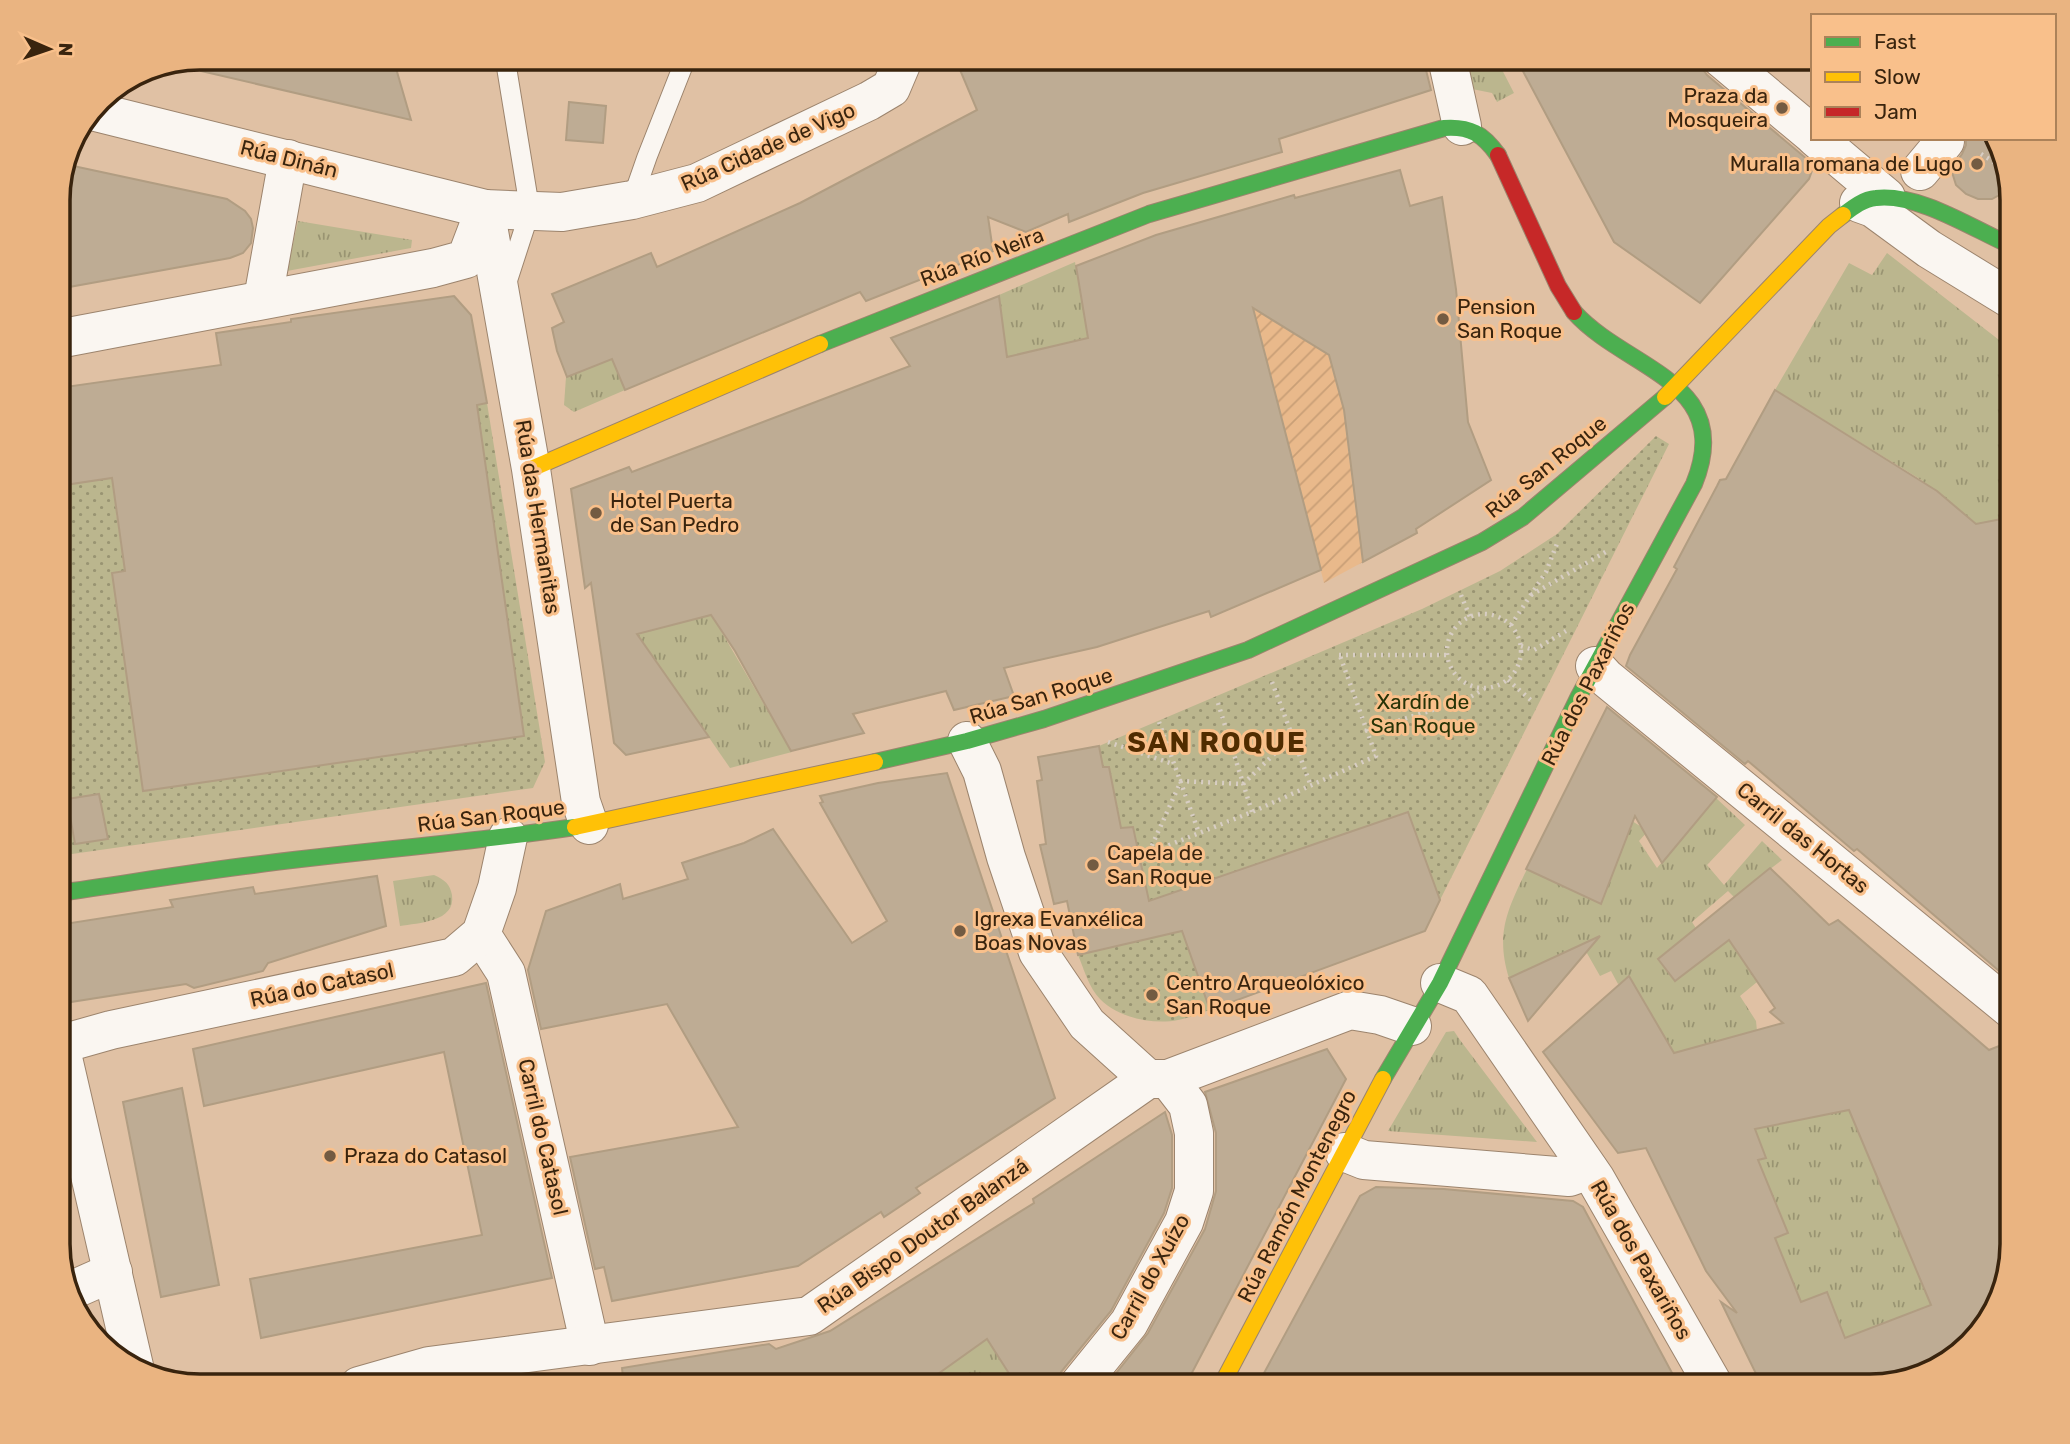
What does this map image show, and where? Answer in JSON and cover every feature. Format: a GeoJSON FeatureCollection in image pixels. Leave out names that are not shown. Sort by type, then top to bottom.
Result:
{"type":"FeatureCollection","features":[{"type":"Feature","properties":{"kind":"street","name":"Rúa Cidade de Vigo"},"geometry":{"type":"LineString","coordinates":[[485,209],[562,212],[632,200],[697,183],[869,101],[891,88],[899,70]]}},
{"type":"Feature","properties":{"kind":"street"},"geometry":{"type":"LineString","coordinates":[[1450,70],[1462,126]]}},
{"type":"Feature","properties":{"kind":"street"},"geometry":{"type":"LineString","coordinates":[[1735,70],[1811,134]]}},
{"type":"Feature","properties":{"kind":"street","name":"Rúa Dinán"},"geometry":{"type":"LineString","coordinates":[[103,114],[485,209]]}},
{"type":"Feature","properties":{"kind":"street","name":"Rúa dos Paxariños"},"geometry":{"type":"LineString","coordinates":[[1412,1026],[1440,983],[1595,666],[1694,484],[1705,446],[1699,415],[1676,388],[1596,331],[1573,310],[1560,289],[1498,155],[1486,137],[1462,126]]}},
{"type":"Feature","properties":{"kind":"street","name":"Rúa Río Neira"},"geometry":{"type":"LineString","coordinates":[[531,469],[857,328],[1149,215],[1444,128],[1462,126]]}},
{"type":"Feature","properties":{"kind":"street"},"geometry":{"type":"LineString","coordinates":[[1818,140],[1872,200],[1873,208],[1929,249],[2000,293]]}},
{"type":"Feature","properties":{"kind":"street"},"geometry":{"type":"LineString","coordinates":[[1920,171],[1945,141]]}},
{"type":"Feature","properties":{"kind":"street"},"geometry":{"type":"LineString","coordinates":[[263,299],[288,159]]}},
{"type":"Feature","properties":{"kind":"street"},"geometry":{"type":"LineString","coordinates":[[1872,200],[1914,202],[2000,241]]}},
{"type":"Feature","properties":{"kind":"street","name":"Rúa San Roque"},"geometry":{"type":"LineString","coordinates":[[70,892],[250,865],[508,837],[589,825],[967,741],[1044,719],[1248,650],[1482,542],[1523,517],[1676,388],[1829,226],[1872,200]]}},
{"type":"Feature","properties":{"kind":"street"},"geometry":{"type":"LineString","coordinates":[[70,337],[433,268],[466,259],[485,209]]}},
{"type":"Feature","properties":{"kind":"street","name":"Rúa das Hermanitas"},"geometry":{"type":"LineString","coordinates":[[485,209],[531,469],[581,802],[589,825]]}},
{"type":"Feature","properties":{"kind":"street","name":"Carril das Hortas"},"geometry":{"type":"LineString","coordinates":[[1595,666],[1606,678],[2000,1000]]}},
{"type":"Feature","properties":{"kind":"street","name":"Carril do Xuízo"},"geometry":{"type":"LineString","coordinates":[[967,741],[982,771],[1006,857],[1038,952],[1087,1024],[1188,1105],[1194,1133],[1194,1191],[1184,1222],[1129,1323],[1088,1374]]}},
{"type":"Feature","properties":{"kind":"street"},"geometry":{"type":"LineString","coordinates":[[481,934],[497,888],[508,837]]}},
{"type":"Feature","properties":{"kind":"street","name":"Rúa do Catasol"},"geometry":{"type":"LineString","coordinates":[[70,1042],[111,1030],[454,957],[481,934]]}},
{"type":"Feature","properties":{"kind":"street","name":"Carril do Catasol"},"geometry":{"type":"LineString","coordinates":[[481,934],[506,972],[590,1346]]}},
{"type":"Feature","properties":{"kind":"street","name":"Rúa dos Paxariños"},"geometry":{"type":"LineString","coordinates":[[1440,983],[1469,995],[1589,1170],[1707,1374]]}},
{"type":"Feature","properties":{"kind":"street","name":"Rúa Bispo Doutor Balanzá"},"geometry":{"type":"LineString","coordinates":[[401,1374],[429,1366],[554,1348],[590,1346],[809,1316],[1158,1079],[1350,1010],[1380,1014],[1412,1026]]}},
{"type":"Feature","properties":{"kind":"street","name":"Rúa Ramón Montenegro"},"geometry":{"type":"LineString","coordinates":[[1228,1374],[1412,1026]]}},
{"type":"Feature","properties":{"kind":"street"},"geometry":{"type":"LineString","coordinates":[[70,1091],[131,1354]]}},
{"type":"Feature","properties":{"kind":"street","name":"Rúa dos Paxariños"},"geometry":{"type":"LineString","coordinates":[[1344,1152],[1364,1160],[1569,1177],[1589,1170]]}},
{"type":"Feature","properties":{"kind":"street"},"geometry":{"type":"LineString","coordinates":[[78,1288],[113,1272]]}},
{"type":"Feature","properties":{"kind":"lane"},"geometry":{"type":"LineString","coordinates":[[502,299],[530,211],[507,70]]}},
{"type":"Feature","properties":{"kind":"lane"},"geometry":{"type":"LineString","coordinates":[[632,200],[681,70]]}},
{"type":"Feature","properties":{"kind":"path"},"geometry":{"type":"LineString","coordinates":[[1511,625],[1546,572],[1559,538],[1555,531]]}},
{"type":"Feature","properties":{"kind":"path"},"geometry":{"type":"LineString","coordinates":[[1603,562],[1615,541]]}},
{"type":"Feature","properties":{"kind":"path"},"geometry":{"type":"LineString","coordinates":[[1531,596],[1609,550]]}},
{"type":"Feature","properties":{"kind":"path"},"geometry":{"type":"LineString","coordinates":[[1365,731],[1465,700],[1508,679],[1520,658],[1518,635],[1502,618],[1480,614],[1459,624],[1451,634],[1447,646],[1453,670],[1461,680],[1485,688]]}},
{"type":"Feature","properties":{"kind":"path"},"geometry":{"type":"LineString","coordinates":[[1521,646],[1534,650],[1566,631],[1572,620]]}},
{"type":"Feature","properties":{"kind":"path"},"geometry":{"type":"LineString","coordinates":[[1181,781],[1149,853],[1252,812],[1376,756],[1334,642]]}},
{"type":"Feature","properties":{"kind":"path"},"geometry":{"type":"LineString","coordinates":[[1339,655],[1448,655]]}},
{"type":"Feature","properties":{"kind":"path"},"geometry":{"type":"LineString","coordinates":[[1271,679],[1311,786]]}},
{"type":"Feature","properties":{"kind":"path"},"geometry":{"type":"LineString","coordinates":[[1508,679],[1534,703]]}},
{"type":"Feature","properties":{"kind":"path"},"geometry":{"type":"LineString","coordinates":[[1217,700],[1252,812]]}},
{"type":"Feature","properties":{"kind":"path"},"geometry":{"type":"LineString","coordinates":[[1155,711],[1199,833]]}},
{"type":"Feature","properties":{"kind":"path"},"geometry":{"type":"LineString","coordinates":[[1181,781],[1243,784],[1293,736]]}},
{"type":"Feature","properties":{"kind":"path"},"geometry":{"type":"LineString","coordinates":[[1097,738],[1174,764]]}},
{"type":"Feature","properties":{"kind":"shaded area"},"geometry":{"type":"Polygon","coordinates":[[[1256,310],[1329,355],[1344,410],[1351,471],[1390,481],[1417,533],[1324,583],[1300,489],[1088,338],[1256,310]]]}},
{"type":"Feature","properties":{"kind":"green space"},"geometry":{"type":"Polygon","coordinates":[[[1458,70],[1502,70],[1514,93],[1497,102],[1492,93],[1462,87],[1458,70]]]}},
{"type":"Feature","properties":{"kind":"green space"},"geometry":{"type":"Polygon","coordinates":[[[298,221],[412,240],[411,248],[287,271],[298,221]]]}},
{"type":"Feature","properties":{"kind":"green space"},"geometry":{"type":"Polygon","coordinates":[[[1887,253],[2000,341],[2000,519],[1976,524],[1961,511],[1903,513],[1923,481],[1775,390],[1849,263],[1872,275],[1887,253]]]}},
{"type":"Feature","properties":{"kind":"green space"},"geometry":{"type":"Polygon","coordinates":[[[1075,262],[1088,338],[1007,357],[999,295],[1075,262]]]}},
{"type":"Feature","properties":{"kind":"green space"},"geometry":{"type":"Polygon","coordinates":[[[612,359],[625,390],[574,412],[564,405],[566,377],[612,359]]]}},
{"type":"Feature","properties":{"kind":"green space"},"geometry":{"type":"Polygon","coordinates":[[[487,403],[545,762],[533,788],[70,854],[70,466],[260,492],[116,512],[159,789],[523,736],[485,460],[425,414],[487,403]]]}},
{"type":"Feature","properties":{"kind":"green space","name":"Xardín de San Roque"},"geometry":{"type":"Polygon","coordinates":[[[1656,436],[1669,444],[1440,900],[1407,812],[1169,895],[1210,1010],[1178,1020],[1148,1021],[1116,1011],[1100,999],[1090,984],[1078,955],[1141,940],[1146,885],[1133,827],[1121,828],[1109,768],[1103,767],[1099,746],[1422,609],[1500,571],[1557,534],[1656,436]]]}},
{"type":"Feature","properties":{"kind":"green space"},"geometry":{"type":"Polygon","coordinates":[[[680,561],[792,752],[730,768],[634,629],[680,561]]]}},
{"type":"Feature","properties":{"kind":"green space"},"geometry":{"type":"Polygon","coordinates":[[[1716,798],[1745,825],[1707,865],[1724,885],[1762,841],[1782,860],[1734,897],[1728,891],[1692,922],[1712,953],[1729,940],[1757,982],[1740,996],[1756,1021],[1757,1031],[1674,1054],[1631,979],[1618,984],[1611,971],[1600,976],[1584,948],[1563,953],[1509,978],[1503,948],[1504,934],[1509,909],[1527,869],[1601,903],[1632,821],[1648,831],[1639,841],[1657,868],[1716,798]]]}},
{"type":"Feature","properties":{"kind":"green space"},"geometry":{"type":"Polygon","coordinates":[[[434,875],[450,888],[452,904],[448,911],[434,920],[400,926],[393,881],[434,875]]]}},
{"type":"Feature","properties":{"kind":"green space"},"geometry":{"type":"Polygon","coordinates":[[[1454,1031],[1537,1142],[1388,1131],[1446,1032],[1454,1031]]]}},
{"type":"Feature","properties":{"kind":"green space"},"geometry":{"type":"Polygon","coordinates":[[[1849,1110],[1931,1305],[1845,1339],[1827,1292],[1801,1302],[1775,1238],[1788,1232],[1776,1203],[1763,1207],[1746,1166],[1765,1157],[1751,1118],[1815,1117],[1849,1110]]]}},
{"type":"Feature","properties":{"kind":"green space"},"geometry":{"type":"Polygon","coordinates":[[[984,1334],[1009,1374],[938,1374],[984,1334]]]}},
{"type":"Feature","properties":{"kind":"building"},"geometry":{"type":"Polygon","coordinates":[[[396,70],[411,120],[201,71],[396,70]]]}},
{"type":"Feature","properties":{"kind":"building"},"geometry":{"type":"Polygon","coordinates":[[[960,70],[1426,70],[1431,90],[1279,139],[1282,152],[1143,193],[1069,222],[1068,214],[1026,232],[988,217],[993,251],[866,301],[860,292],[625,390],[612,359],[567,377],[552,328],[564,322],[552,294],[651,253],[657,267],[800,203],[977,110],[960,70]]]}},
{"type":"Feature","properties":{"kind":"building"},"geometry":{"type":"Polygon","coordinates":[[[1522,70],[1703,70],[1814,165],[1809,179],[1700,303],[1614,242],[1522,70]]]}},
{"type":"Feature","properties":{"kind":"building"},"geometry":{"type":"Polygon","coordinates":[[[569,102],[606,106],[603,143],[566,140],[569,102]]]}},
{"type":"Feature","properties":{"kind":"building","name":"Muralla romana de Lugo"},"geometry":{"type":"Polygon","coordinates":[[[1966,140],[1985,140],[1996,167],[2000,195],[1992,199],[1978,199],[1966,194],[1956,185],[1951,169],[1966,145],[1966,140]]]}},
{"type":"Feature","properties":{"kind":"building"},"geometry":{"type":"Polygon","coordinates":[[[74,166],[227,199],[245,211],[253,228],[251,243],[243,253],[230,258],[70,287],[70,192],[74,166]]]}},
{"type":"Feature","properties":{"kind":"building"},"geometry":{"type":"Polygon","coordinates":[[[1400,170],[1410,206],[1442,197],[1456,289],[1468,422],[1491,480],[1416,529],[1417,533],[1363,562],[1344,410],[1329,355],[1253,308],[1321,570],[1211,617],[1209,611],[1097,647],[1004,668],[1014,696],[954,710],[946,691],[853,714],[864,733],[791,751],[735,651],[711,615],[637,634],[709,737],[626,755],[614,743],[591,583],[585,588],[571,489],[629,467],[632,472],[910,366],[891,338],[999,296],[1007,357],[1088,338],[1076,266],[1156,235],[1294,195],[1295,198],[1400,170]]]}},
{"type":"Feature","properties":{"kind":"building"},"geometry":{"type":"Polygon","coordinates":[[[454,296],[471,315],[487,403],[477,405],[524,736],[143,791],[112,573],[125,571],[112,478],[70,484],[70,386],[221,365],[216,333],[291,322],[291,319],[454,296]]]}},
{"type":"Feature","properties":{"kind":"building"},"geometry":{"type":"Polygon","coordinates":[[[1775,390],[1937,491],[1976,524],[2000,519],[2000,972],[1857,849],[1854,851],[1748,761],[1745,764],[1626,666],[1720,480],[1726,479],[1775,390]]]}},
{"type":"Feature","properties":{"kind":"building"},"geometry":{"type":"Polygon","coordinates":[[[1607,707],[1717,797],[1662,863],[1635,816],[1601,904],[1526,869],[1607,707]]]}},
{"type":"Feature","properties":{"kind":"building"},"geometry":{"type":"Polygon","coordinates":[[[1099,746],[1103,767],[1109,767],[1121,828],[1133,827],[1149,901],[1408,812],[1440,900],[1425,931],[1210,1010],[1182,931],[1078,955],[1067,901],[1054,904],[1040,845],[1046,844],[1037,781],[1042,780],[1038,757],[1099,746]]]}},
{"type":"Feature","properties":{"kind":"building"},"geometry":{"type":"Polygon","coordinates":[[[947,773],[1055,1098],[916,1188],[920,1193],[884,1217],[881,1212],[798,1266],[612,1301],[604,1267],[595,1269],[570,1157],[738,1127],[667,1004],[541,1029],[528,970],[546,911],[620,884],[623,899],[688,879],[682,863],[744,843],[773,829],[852,943],[887,921],[820,803],[823,802],[820,796],[878,783],[947,773]]]}},
{"type":"Feature","properties":{"kind":"building"},"geometry":{"type":"Polygon","coordinates":[[[99,794],[108,839],[75,844],[70,799],[99,794]]]}},
{"type":"Feature","properties":{"kind":"building"},"geometry":{"type":"Polygon","coordinates":[[[1770,868],[1829,925],[1838,920],[1989,1050],[2000,1046],[1999,1261],[1987,1301],[1968,1330],[1956,1342],[1920,1364],[1887,1373],[1756,1374],[1721,1302],[1737,1313],[1706,1271],[1646,1148],[1618,1153],[1543,1052],[1629,976],[1674,1053],[1783,1023],[1770,1012],[1775,1008],[1729,940],[1675,981],[1658,959],[1770,868]],[[1849,1110],[1755,1129],[1766,1158],[1758,1160],[1788,1233],[1775,1238],[1801,1302],[1827,1292],[1845,1338],[1931,1305],[1849,1110]]]}},
{"type":"Feature","properties":{"kind":"building"},"geometry":{"type":"Polygon","coordinates":[[[377,876],[386,926],[268,963],[263,971],[194,988],[186,984],[70,1002],[70,923],[173,907],[170,900],[253,887],[255,894],[377,876]]]}},
{"type":"Feature","properties":{"kind":"building"},"geometry":{"type":"Polygon","coordinates":[[[1600,936],[1528,1021],[1509,978],[1600,936]]]}},
{"type":"Feature","properties":{"kind":"building"},"geometry":{"type":"Polygon","coordinates":[[[486,983],[552,1278],[261,1338],[250,1279],[482,1235],[444,1052],[204,1106],[193,1049],[486,983]]]}},
{"type":"Feature","properties":{"kind":"building"},"geometry":{"type":"Polygon","coordinates":[[[1327,1049],[1346,1079],[1191,1374],[1116,1374],[1148,1333],[1205,1229],[1216,1191],[1216,1133],[1205,1092],[1327,1049]]]}},
{"type":"Feature","properties":{"kind":"building"},"geometry":{"type":"Polygon","coordinates":[[[182,1088],[219,1285],[161,1297],[123,1102],[182,1088]]]}},
{"type":"Feature","properties":{"kind":"building"},"geometry":{"type":"Polygon","coordinates":[[[1165,1112],[1172,1135],[1172,1188],[1164,1213],[1111,1311],[1060,1374],[1009,1374],[987,1339],[938,1374],[623,1374],[622,1368],[769,1344],[776,1349],[830,1331],[1034,1203],[1033,1199],[1165,1112]]]}},
{"type":"Feature","properties":{"kind":"building"},"geometry":{"type":"Polygon","coordinates":[[[1376,1187],[1444,1189],[1573,1201],[1583,1207],[1673,1374],[1264,1374],[1360,1196],[1376,1187]]]}},
{"type":"Feature","properties":{"kind":"traffic: fast"},"geometry":{"type":"LineString","coordinates":[[820,344],[1149,214],[1444,128],[1469,130],[1487,142],[1498,155]]}},
{"type":"Feature","properties":{"kind":"traffic: fast"},"geometry":{"type":"LineString","coordinates":[[1843,215],[1858,204],[1871,199],[1893,198],[1946,214],[2000,240]]}},
{"type":"Feature","properties":{"kind":"traffic: fast"},"geometry":{"type":"LineString","coordinates":[[1383,1079],[1440,983],[1579,696],[1694,484],[1703,449],[1700,422],[1688,400],[1669,381],[1596,332],[1574,312]]}},
{"type":"Feature","properties":{"kind":"traffic: fast"},"geometry":{"type":"LineString","coordinates":[[875,762],[967,741],[1044,719],[1248,650],[1482,542],[1523,517],[1665,397]]}},
{"type":"Feature","properties":{"kind":"traffic: fast"},"geometry":{"type":"LineString","coordinates":[[70,891],[253,865],[575,827]]}},
{"type":"Feature","properties":{"kind":"traffic: slow"},"geometry":{"type":"LineString","coordinates":[[1665,397],[1829,226],[1843,215]]}},
{"type":"Feature","properties":{"kind":"traffic: slow"},"geometry":{"type":"LineString","coordinates":[[531,469],[820,344]]}},
{"type":"Feature","properties":{"kind":"traffic: slow"},"geometry":{"type":"LineString","coordinates":[[575,827],[875,762]]}},
{"type":"Feature","properties":{"kind":"traffic: slow"},"geometry":{"type":"LineString","coordinates":[[1227,1374],[1383,1079]]}},
{"type":"Feature","properties":{"kind":"traffic: jam"},"geometry":{"type":"LineString","coordinates":[[1498,155],[1558,286],[1574,312]]}},
{"type":"Feature","properties":{"kind":"place","name":"Praza da Mosqueira"},"geometry":{"type":"Point","coordinates":[1782,108]}},
{"type":"Feature","properties":{"kind":"place","name":"Muralla romana de Lugo"},"geometry":{"type":"Point","coordinates":[1977,164]}},
{"type":"Feature","properties":{"kind":"place","name":"Pension San Roque"},"geometry":{"type":"Point","coordinates":[1443,319]}},
{"type":"Feature","properties":{"kind":"place","name":"Hotel Puerta de San Pedro"},"geometry":{"type":"Point","coordinates":[596,513]}},
{"type":"Feature","properties":{"kind":"place","name":"Capela de San Roque"},"geometry":{"type":"Point","coordinates":[1093,865]}},
{"type":"Feature","properties":{"kind":"place","name":"Igrexa Evanxélica Boas Novas"},"geometry":{"type":"Point","coordinates":[960,931]}},
{"type":"Feature","properties":{"kind":"place","name":"Centro Arqueolóxico San Roque"},"geometry":{"type":"Point","coordinates":[1152,995]}},
{"type":"Feature","properties":{"kind":"place","name":"Praza do Catasol"},"geometry":{"type":"Point","coordinates":[330,1156]}},
{"type":"Feature","properties":{"kind":"district","name":"SAN ROQUE"},"geometry":{"type":"Point","coordinates":[1217,742]}}]}
